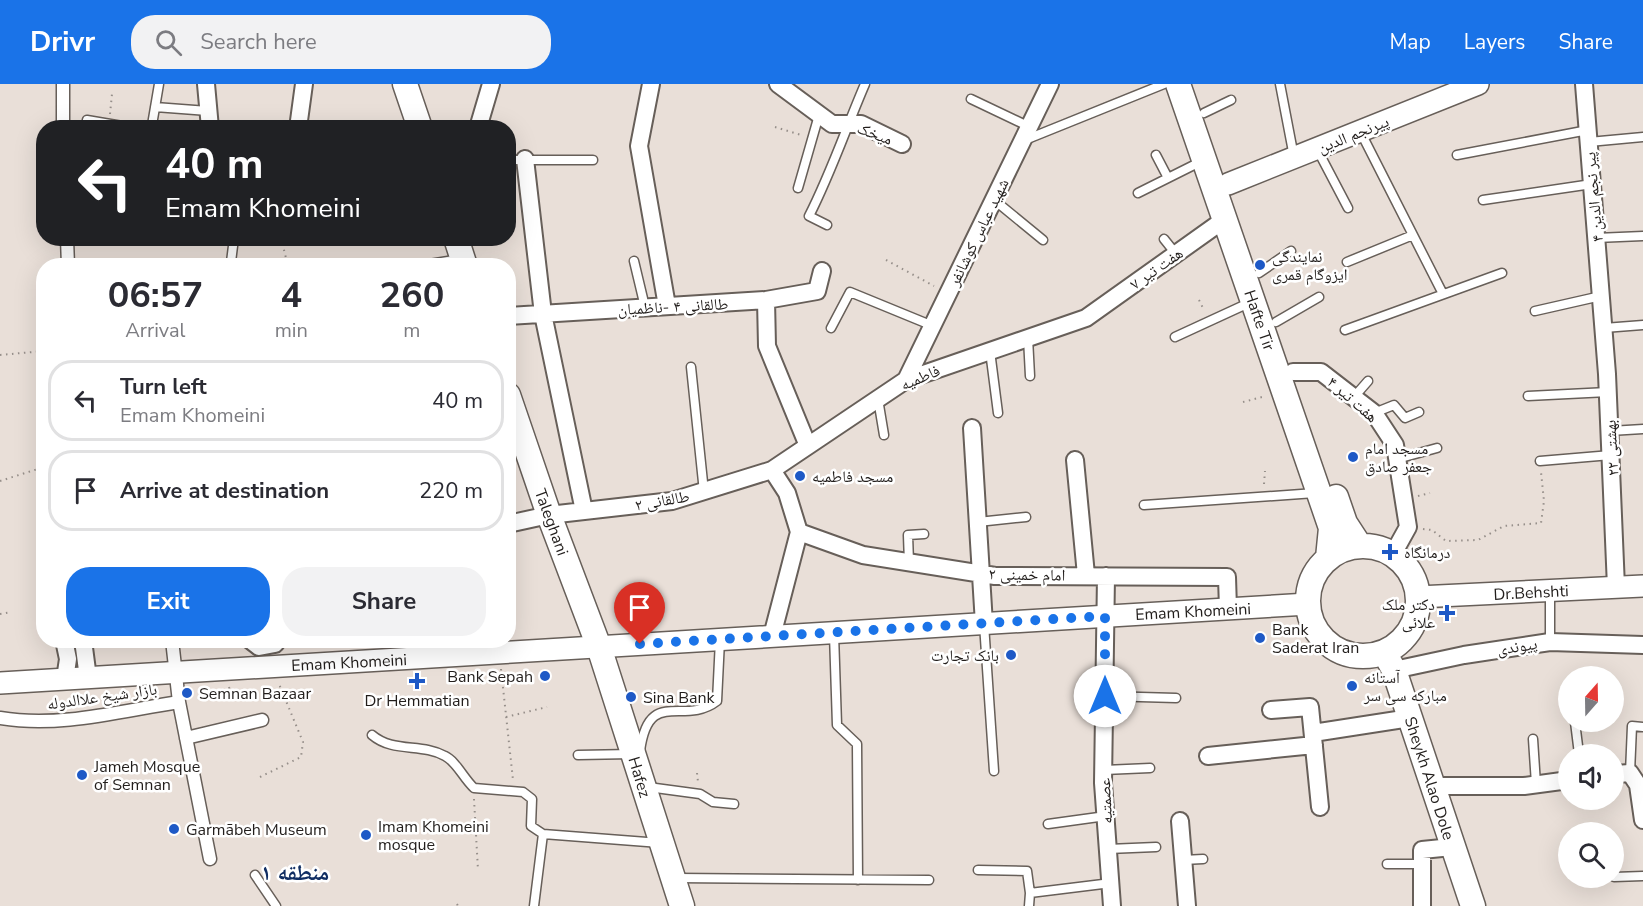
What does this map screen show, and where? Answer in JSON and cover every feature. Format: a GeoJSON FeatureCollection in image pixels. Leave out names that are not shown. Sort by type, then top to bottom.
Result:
{"type":"FeatureCollection","features":[{"type":"Feature","properties":{"kind":"main road"},"geometry":{"type":"LineString","coordinates":[[405,84],[417,120]]}},
{"type":"Feature","properties":{"kind":"main road","name":"Hafte Tir"},"geometry":{"type":"LineString","coordinates":[[1178,84],[1205,160],[1222,187],[1259,273],[1276,322],[1289,381],[1331,528],[1328,558]]}},
{"type":"Feature","properties":{"kind":"main road","name":"Hafte Tir"},"geometry":{"type":"LineString","coordinates":[[1194,84],[1204,113],[1222,187],[1225,219],[1253,300],[1289,381],[1345,524],[1360,546]]}},
{"type":"Feature","properties":{"kind":"main road","name":"Taleghani"},"geometry":{"type":"LineString","coordinates":[[516,418],[549,515],[599,647]]}},
{"type":"Feature","properties":{"kind":"main road"},"geometry":{"type":"LineString","coordinates":[[1360,546],[1377,547],[1393,554],[1406,566],[1415,581],[1418,597],[1417,615],[1410,630],[1398,643],[1389,661],[1350,654],[1334,647],[1321,635],[1312,621],[1308,604],[1310,587],[1317,571],[1328,558],[1343,549],[1360,546]]}},
{"type":"Feature","properties":{"kind":"main road","name":"Hafez"},"geometry":{"type":"LineString","coordinates":[[599,647],[682,906]]}},
{"type":"Feature","properties":{"kind":"main road","name":"Sheykh Alao Dole"},"geometry":{"type":"LineString","coordinates":[[1389,661],[1473,906]]}},
{"type":"Feature","properties":{"kind":"street"},"geometry":{"type":"LineString","coordinates":[[63,84],[63,120]]}},
{"type":"Feature","properties":{"kind":"street"},"geometry":{"type":"LineString","coordinates":[[206,84],[209,119]]}},
{"type":"Feature","properties":{"kind":"street"},"geometry":{"type":"LineString","coordinates":[[299,120],[304,84]]}},
{"type":"Feature","properties":{"kind":"street"},"geometry":{"type":"LineString","coordinates":[[480,120],[491,84]]}},
{"type":"Feature","properties":{"kind":"street"},"geometry":{"type":"LineString","coordinates":[[651,84],[639,146],[667,306]]}},
{"type":"Feature","properties":{"kind":"street","name":"میخک"},"geometry":{"type":"LineString","coordinates":[[778,84],[832,124],[861,124],[902,144]]}},
{"type":"Feature","properties":{"kind":"street","name":"شهید عباس کوشانفر"},"geometry":{"type":"LineString","coordinates":[[906,380],[1050,84]]}},
{"type":"Feature","properties":{"kind":"street","name":"پیرنجم الدین"},"geometry":{"type":"LineString","coordinates":[[1222,187],[1478,84]]}},
{"type":"Feature","properties":{"kind":"street","name":"پیر نجم الدین ۴"},"geometry":{"type":"LineString","coordinates":[[1584,84],[1602,303]]}},
{"type":"Feature","properties":{"kind":"street"},"geometry":{"type":"LineString","coordinates":[[517,159],[543,314],[584,511]]}},
{"type":"Feature","properties":{"kind":"street","name":"هفت تیر ۷"},"geometry":{"type":"LineString","coordinates":[[1086,318],[1225,219]]}},
{"type":"Feature","properties":{"kind":"street","name":"طالقانی ۴ -ناظمیان"},"geometry":{"type":"LineString","coordinates":[[516,316],[766,300],[817,291],[822,271]]}},
{"type":"Feature","properties":{"kind":"street"},"geometry":{"type":"LineString","coordinates":[[766,300],[767,346],[808,446]]}},
{"type":"Feature","properties":{"kind":"street","name":"بهشتی ۲۲"},"geometry":{"type":"LineString","coordinates":[[1602,303],[1612,454],[1616,587]]}},
{"type":"Feature","properties":{"kind":"street","name":"فاطمیه"},"geometry":{"type":"LineString","coordinates":[[772,470],[906,380],[1086,318]]}},
{"type":"Feature","properties":{"kind":"street","name":"هفت تیر ۴"},"geometry":{"type":"LineString","coordinates":[[1289,381],[1321,372],[1374,413],[1395,445],[1408,526]]}},
{"type":"Feature","properties":{"kind":"street"},"geometry":{"type":"LineString","coordinates":[[972,428],[984,624]]}},
{"type":"Feature","properties":{"kind":"street"},"geometry":{"type":"LineString","coordinates":[[1075,460],[1086,575]]}},
{"type":"Feature","properties":{"kind":"street"},"geometry":{"type":"LineString","coordinates":[[772,470],[787,494],[799,532],[772,636]]}},
{"type":"Feature","properties":{"kind":"street","name":"طالقانی ۲"},"geometry":{"type":"LineString","coordinates":[[516,522],[549,515],[672,501],[772,470]]}},
{"type":"Feature","properties":{"kind":"street"},"geometry":{"type":"LineString","coordinates":[[1393,554],[1408,526]]}},
{"type":"Feature","properties":{"kind":"street","name":"امام خمینی ۲"},"geometry":{"type":"LineString","coordinates":[[799,532],[863,555],[981,574],[1227,577],[1228,609]]}},
{"type":"Feature","properties":{"kind":"street","name":"عصمتیه"},"geometry":{"type":"LineString","coordinates":[[1106,576],[1104,770],[1113,906]]}},
{"type":"Feature","properties":{"kind":"street","name":"Dr.Behshti"},"geometry":{"type":"LineString","coordinates":[[1418,597],[1643,586]]}},
{"type":"Feature","properties":{"kind":"street","name":"Emam Khomeini"},"geometry":{"type":"LineString","coordinates":[[0,683],[1308,604]]}},
{"type":"Feature","properties":{"kind":"street","name":"پیوندی"},"geometry":{"type":"LineString","coordinates":[[1389,661],[1464,655],[1550,642],[1643,645]]}},
{"type":"Feature","properties":{"kind":"street"},"geometry":{"type":"LineString","coordinates":[[65,679],[68,659],[66,648]]}},
{"type":"Feature","properties":{"kind":"street"},"geometry":{"type":"LineString","coordinates":[[83,648],[88,678]]}},
{"type":"Feature","properties":{"kind":"street","name":"بازار شیخ علاالدوله"},"geometry":{"type":"LineString","coordinates":[[0,718],[26,722],[70,720],[179,702],[173,648]]}},
{"type":"Feature","properties":{"kind":"street"},"geometry":{"type":"LineString","coordinates":[[179,702],[210,859]]}},
{"type":"Feature","properties":{"kind":"street"},"geometry":{"type":"LineString","coordinates":[[1271,710],[1310,707],[1320,807]]}},
{"type":"Feature","properties":{"kind":"street"},"geometry":{"type":"LineString","coordinates":[[1208,756],[1314,739],[1410,718]]}},
{"type":"Feature","properties":{"kind":"street"},"geometry":{"type":"LineString","coordinates":[[186,738],[262,720]]}},
{"type":"Feature","properties":{"kind":"street"},"geometry":{"type":"LineString","coordinates":[[1624,775],[1638,785],[1643,820]]}},
{"type":"Feature","properties":{"kind":"street"},"geometry":{"type":"LineString","coordinates":[[1432,786],[1536,784],[1558,781]]}},
{"type":"Feature","properties":{"kind":"street"},"geometry":{"type":"LineString","coordinates":[[1180,821],[1187,906]]}},
{"type":"Feature","properties":{"kind":"street"},"geometry":{"type":"LineString","coordinates":[[1422,906],[1422,850],[1452,847]]}},
{"type":"Feature","properties":{"kind":"lane"},"geometry":{"type":"LineString","coordinates":[[153,120],[159,84]]}},
{"type":"Feature","properties":{"kind":"lane"},"geometry":{"type":"LineString","coordinates":[[827,225],[809,216],[829,178],[847,124],[865,84]]}},
{"type":"Feature","properties":{"kind":"lane"},"geometry":{"type":"LineString","coordinates":[[971,99],[1027,134],[1164,84]]}},
{"type":"Feature","properties":{"kind":"lane"},"geometry":{"type":"LineString","coordinates":[[1280,84],[1294,158]]}},
{"type":"Feature","properties":{"kind":"lane"},"geometry":{"type":"LineString","coordinates":[[1204,113],[1231,100]]}},
{"type":"Feature","properties":{"kind":"lane"},"geometry":{"type":"LineString","coordinates":[[155,107],[209,119]]}},
{"type":"Feature","properties":{"kind":"lane"},"geometry":{"type":"LineString","coordinates":[[798,188],[819,115]]}},
{"type":"Feature","properties":{"kind":"lane"},"geometry":{"type":"LineString","coordinates":[[1360,131],[1443,294]]}},
{"type":"Feature","properties":{"kind":"lane"},"geometry":{"type":"LineString","coordinates":[[1456,155],[1588,136],[1643,137]]}},
{"type":"Feature","properties":{"kind":"lane"},"geometry":{"type":"LineString","coordinates":[[1317,148],[1348,208]]}},
{"type":"Feature","properties":{"kind":"lane"},"geometry":{"type":"LineString","coordinates":[[1156,155],[1168,178]]}},
{"type":"Feature","properties":{"kind":"lane"},"geometry":{"type":"LineString","coordinates":[[517,159],[593,160]]}},
{"type":"Feature","properties":{"kind":"lane"},"geometry":{"type":"LineString","coordinates":[[1138,193],[1205,160]]}},
{"type":"Feature","properties":{"kind":"lane"},"geometry":{"type":"LineString","coordinates":[[1483,200],[1592,184]]}},
{"type":"Feature","properties":{"kind":"lane"},"geometry":{"type":"LineString","coordinates":[[993,199],[1042,240]]}},
{"type":"Feature","properties":{"kind":"lane"},"geometry":{"type":"LineString","coordinates":[[1347,262],[1413,235]]}},
{"type":"Feature","properties":{"kind":"lane"},"geometry":{"type":"LineString","coordinates":[[1596,238],[1643,236]]}},
{"type":"Feature","properties":{"kind":"lane"},"geometry":{"type":"LineString","coordinates":[[1164,239],[1176,254]]}},
{"type":"Feature","properties":{"kind":"lane"},"geometry":{"type":"LineString","coordinates":[[1259,273],[1291,251]]}},
{"type":"Feature","properties":{"kind":"lane"},"geometry":{"type":"LineString","coordinates":[[447,258],[462,254]]}},
{"type":"Feature","properties":{"kind":"lane"},"geometry":{"type":"LineString","coordinates":[[634,261],[645,308]]}},
{"type":"Feature","properties":{"kind":"lane"},"geometry":{"type":"LineString","coordinates":[[1345,330],[1502,273]]}},
{"type":"Feature","properties":{"kind":"lane"},"geometry":{"type":"LineString","coordinates":[[831,328],[850,292],[933,326]]}},
{"type":"Feature","properties":{"kind":"lane"},"geometry":{"type":"LineString","coordinates":[[1276,322],[1319,297]]}},
{"type":"Feature","properties":{"kind":"lane"},"geometry":{"type":"LineString","coordinates":[[1175,337],[1253,300]]}},
{"type":"Feature","properties":{"kind":"lane"},"geometry":{"type":"LineString","coordinates":[[1535,312],[1602,303]]}},
{"type":"Feature","properties":{"kind":"lane"},"geometry":{"type":"LineString","coordinates":[[1604,328],[1643,325]]}},
{"type":"Feature","properties":{"kind":"lane"},"geometry":{"type":"LineString","coordinates":[[1029,338],[1030,376]]}},
{"type":"Feature","properties":{"kind":"lane"},"geometry":{"type":"LineString","coordinates":[[990,351],[998,413]]}},
{"type":"Feature","properties":{"kind":"lane"},"geometry":{"type":"LineString","coordinates":[[691,367],[704,492]]}},
{"type":"Feature","properties":{"kind":"lane"},"geometry":{"type":"LineString","coordinates":[[1354,397],[1368,381]]}},
{"type":"Feature","properties":{"kind":"lane"},"geometry":{"type":"LineString","coordinates":[[1528,396],[1608,392]]}},
{"type":"Feature","properties":{"kind":"lane"},"geometry":{"type":"LineString","coordinates":[[878,399],[884,435]]}},
{"type":"Feature","properties":{"kind":"lane"},"geometry":{"type":"LineString","coordinates":[[1374,413],[1394,405],[1405,418],[1419,412]]}},
{"type":"Feature","properties":{"kind":"lane"},"geometry":{"type":"LineString","coordinates":[[1610,431],[1643,429]]}},
{"type":"Feature","properties":{"kind":"lane"},"geometry":{"type":"LineString","coordinates":[[1397,459],[1437,448]]}},
{"type":"Feature","properties":{"kind":"lane"},"geometry":{"type":"LineString","coordinates":[[1540,461],[1612,454]]}},
{"type":"Feature","properties":{"kind":"lane"},"geometry":{"type":"LineString","coordinates":[[1144,505],[1319,492]]}},
{"type":"Feature","properties":{"kind":"lane"},"geometry":{"type":"LineString","coordinates":[[978,522],[1026,517]]}},
{"type":"Feature","properties":{"kind":"lane"},"geometry":{"type":"LineString","coordinates":[[909,563],[908,535],[924,534]]}},
{"type":"Feature","properties":{"kind":"lane"},"geometry":{"type":"LineString","coordinates":[[1550,591],[1550,642]]}},
{"type":"Feature","properties":{"kind":"lane"},"geometry":{"type":"LineString","coordinates":[[984,624],[994,771]]}},
{"type":"Feature","properties":{"kind":"lane"},"geometry":{"type":"LineString","coordinates":[[834,633],[837,725],[857,744],[858,880]]}},
{"type":"Feature","properties":{"kind":"lane"},"geometry":{"type":"LineString","coordinates":[[637,770],[642,737],[649,721],[658,712],[707,708],[717,701],[720,639]]}},
{"type":"Feature","properties":{"kind":"lane"},"geometry":{"type":"LineString","coordinates":[[1105,696],[1176,698]]}},
{"type":"Feature","properties":{"kind":"lane"},"geometry":{"type":"LineString","coordinates":[[1624,764],[1632,726],[1643,727]]}},
{"type":"Feature","properties":{"kind":"lane"},"geometry":{"type":"LineString","coordinates":[[372,735],[380,742],[396,747],[446,756],[474,788],[523,792],[532,800],[531,826],[543,834],[660,843]]}},
{"type":"Feature","properties":{"kind":"lane"},"geometry":{"type":"LineString","coordinates":[[1533,740],[1536,784]]}},
{"type":"Feature","properties":{"kind":"lane"},"geometry":{"type":"LineString","coordinates":[[578,755],[637,770],[700,794],[713,802],[734,804]]}},
{"type":"Feature","properties":{"kind":"lane"},"geometry":{"type":"LineString","coordinates":[[1104,770],[1150,768]]}},
{"type":"Feature","properties":{"kind":"lane"},"geometry":{"type":"LineString","coordinates":[[1047,824],[1106,816]]}},
{"type":"Feature","properties":{"kind":"lane"},"geometry":{"type":"LineString","coordinates":[[534,906],[543,834]]}},
{"type":"Feature","properties":{"kind":"lane"},"geometry":{"type":"LineString","coordinates":[[1108,849],[1156,848]]}},
{"type":"Feature","properties":{"kind":"lane"},"geometry":{"type":"LineString","coordinates":[[1183,861],[1203,859]]}},
{"type":"Feature","properties":{"kind":"lane"},"geometry":{"type":"LineString","coordinates":[[1387,864],[1422,864]]}},
{"type":"Feature","properties":{"kind":"lane"},"geometry":{"type":"LineString","coordinates":[[978,870],[1027,872],[1029,906]]}},
{"type":"Feature","properties":{"kind":"lane"},"geometry":{"type":"LineString","coordinates":[[255,875],[276,906]]}},
{"type":"Feature","properties":{"kind":"lane"},"geometry":{"type":"LineString","coordinates":[[1624,877],[1643,876]]}},
{"type":"Feature","properties":{"kind":"lane"},"geometry":{"type":"LineString","coordinates":[[672,878],[929,880]]}},
{"type":"Feature","properties":{"kind":"lane"},"geometry":{"type":"LineString","coordinates":[[1030,893],[1111,883]]}},
{"type":"Feature","properties":{"kind":"path"},"geometry":{"type":"LineString","coordinates":[[108,120],[112,94]]}},
{"type":"Feature","properties":{"kind":"path"},"geometry":{"type":"LineString","coordinates":[[775,127],[812,139]]}},
{"type":"Feature","properties":{"kind":"path"},"geometry":{"type":"LineString","coordinates":[[886,260],[948,293]]}},
{"type":"Feature","properties":{"kind":"path"},"geometry":{"type":"LineString","coordinates":[[0,355],[36,352]]}},
{"type":"Feature","properties":{"kind":"path"},"geometry":{"type":"LineString","coordinates":[[1243,402],[1289,381]]}},
{"type":"Feature","properties":{"kind":"path"},"geometry":{"type":"LineString","coordinates":[[1408,526],[1432,530],[1446,542],[1478,540],[1504,526],[1541,523],[1544,501],[1540,461]]}},
{"type":"Feature","properties":{"kind":"path"},"geometry":{"type":"LineString","coordinates":[[0,481],[36,470]]}},
{"type":"Feature","properties":{"kind":"path"},"geometry":{"type":"LineString","coordinates":[[1263,496],[1265,471]]}},
{"type":"Feature","properties":{"kind":"path"},"geometry":{"type":"LineString","coordinates":[[0,614],[11,612]]}},
{"type":"Feature","properties":{"kind":"path"},"geometry":{"type":"LineString","coordinates":[[499,653],[514,791]]}},
{"type":"Feature","properties":{"kind":"path"},"geometry":{"type":"LineString","coordinates":[[260,777],[301,757],[303,742],[271,667]]}},
{"type":"Feature","properties":{"kind":"path"},"geometry":{"type":"LineString","coordinates":[[506,717],[547,707]]}},
{"type":"Feature","properties":{"kind":"path"},"geometry":{"type":"LineString","coordinates":[[474,788],[478,870]]}},
{"type":"Feature","properties":{"kind":"place","name":"نمایندگی ایزوگام قمری"},"geometry":{"type":"Point","coordinates":[1260,265]}},
{"type":"Feature","properties":{"kind":"place","name":"مسجد امام جعفر صادق"},"geometry":{"type":"Point","coordinates":[1353,457]}},
{"type":"Feature","properties":{"kind":"place","name":"مسجد فاطمیه"},"geometry":{"type":"Point","coordinates":[800,476]}},
{"type":"Feature","properties":{"kind":"place","name":"درمانگاه"},"geometry":{"type":"Point","coordinates":[1390,552]}},
{"type":"Feature","properties":{"kind":"place","name":"دکتر ملک علائی"},"geometry":{"type":"Point","coordinates":[1447,613]}},
{"type":"Feature","properties":{"kind":"place","name":"Bank Saderat Iran"},"geometry":{"type":"Point","coordinates":[1260,638]}},
{"type":"Feature","properties":{"kind":"place","name":"بانک تجارت"},"geometry":{"type":"Point","coordinates":[1011,655]}},
{"type":"Feature","properties":{"kind":"place","name":"Bank Sepah"},"geometry":{"type":"Point","coordinates":[545,676]}},
{"type":"Feature","properties":{"kind":"place","name":"Dr Hemmatian"},"geometry":{"type":"Point","coordinates":[417,681]}},
{"type":"Feature","properties":{"kind":"place","name":"آستانه مبارکه سی سر"},"geometry":{"type":"Point","coordinates":[1352,686]}},
{"type":"Feature","properties":{"kind":"place","name":"Semnan Bazaar"},"geometry":{"type":"Point","coordinates":[187,693]}},
{"type":"Feature","properties":{"kind":"place","name":"Sina Bank"},"geometry":{"type":"Point","coordinates":[631,697]}},
{"type":"Feature","properties":{"kind":"place","name":"Jameh Mosque of Semnan"},"geometry":{"type":"Point","coordinates":[82,775]}},
{"type":"Feature","properties":{"kind":"place","name":"Garmābeh Museum"},"geometry":{"type":"Point","coordinates":[174,829]}},
{"type":"Feature","properties":{"kind":"place","name":"Imam Khomeini mosque"},"geometry":{"type":"Point","coordinates":[366,835]}},
{"type":"Feature","properties":{"kind":"district","name":"منطقه ۱"},"geometry":{"type":"Point","coordinates":[295,872]}},
{"type":"Feature","properties":{"kind":"route"},"geometry":{"type":"LineString","coordinates":[[640,644],[1105,616],[1105,696]]}}]}
